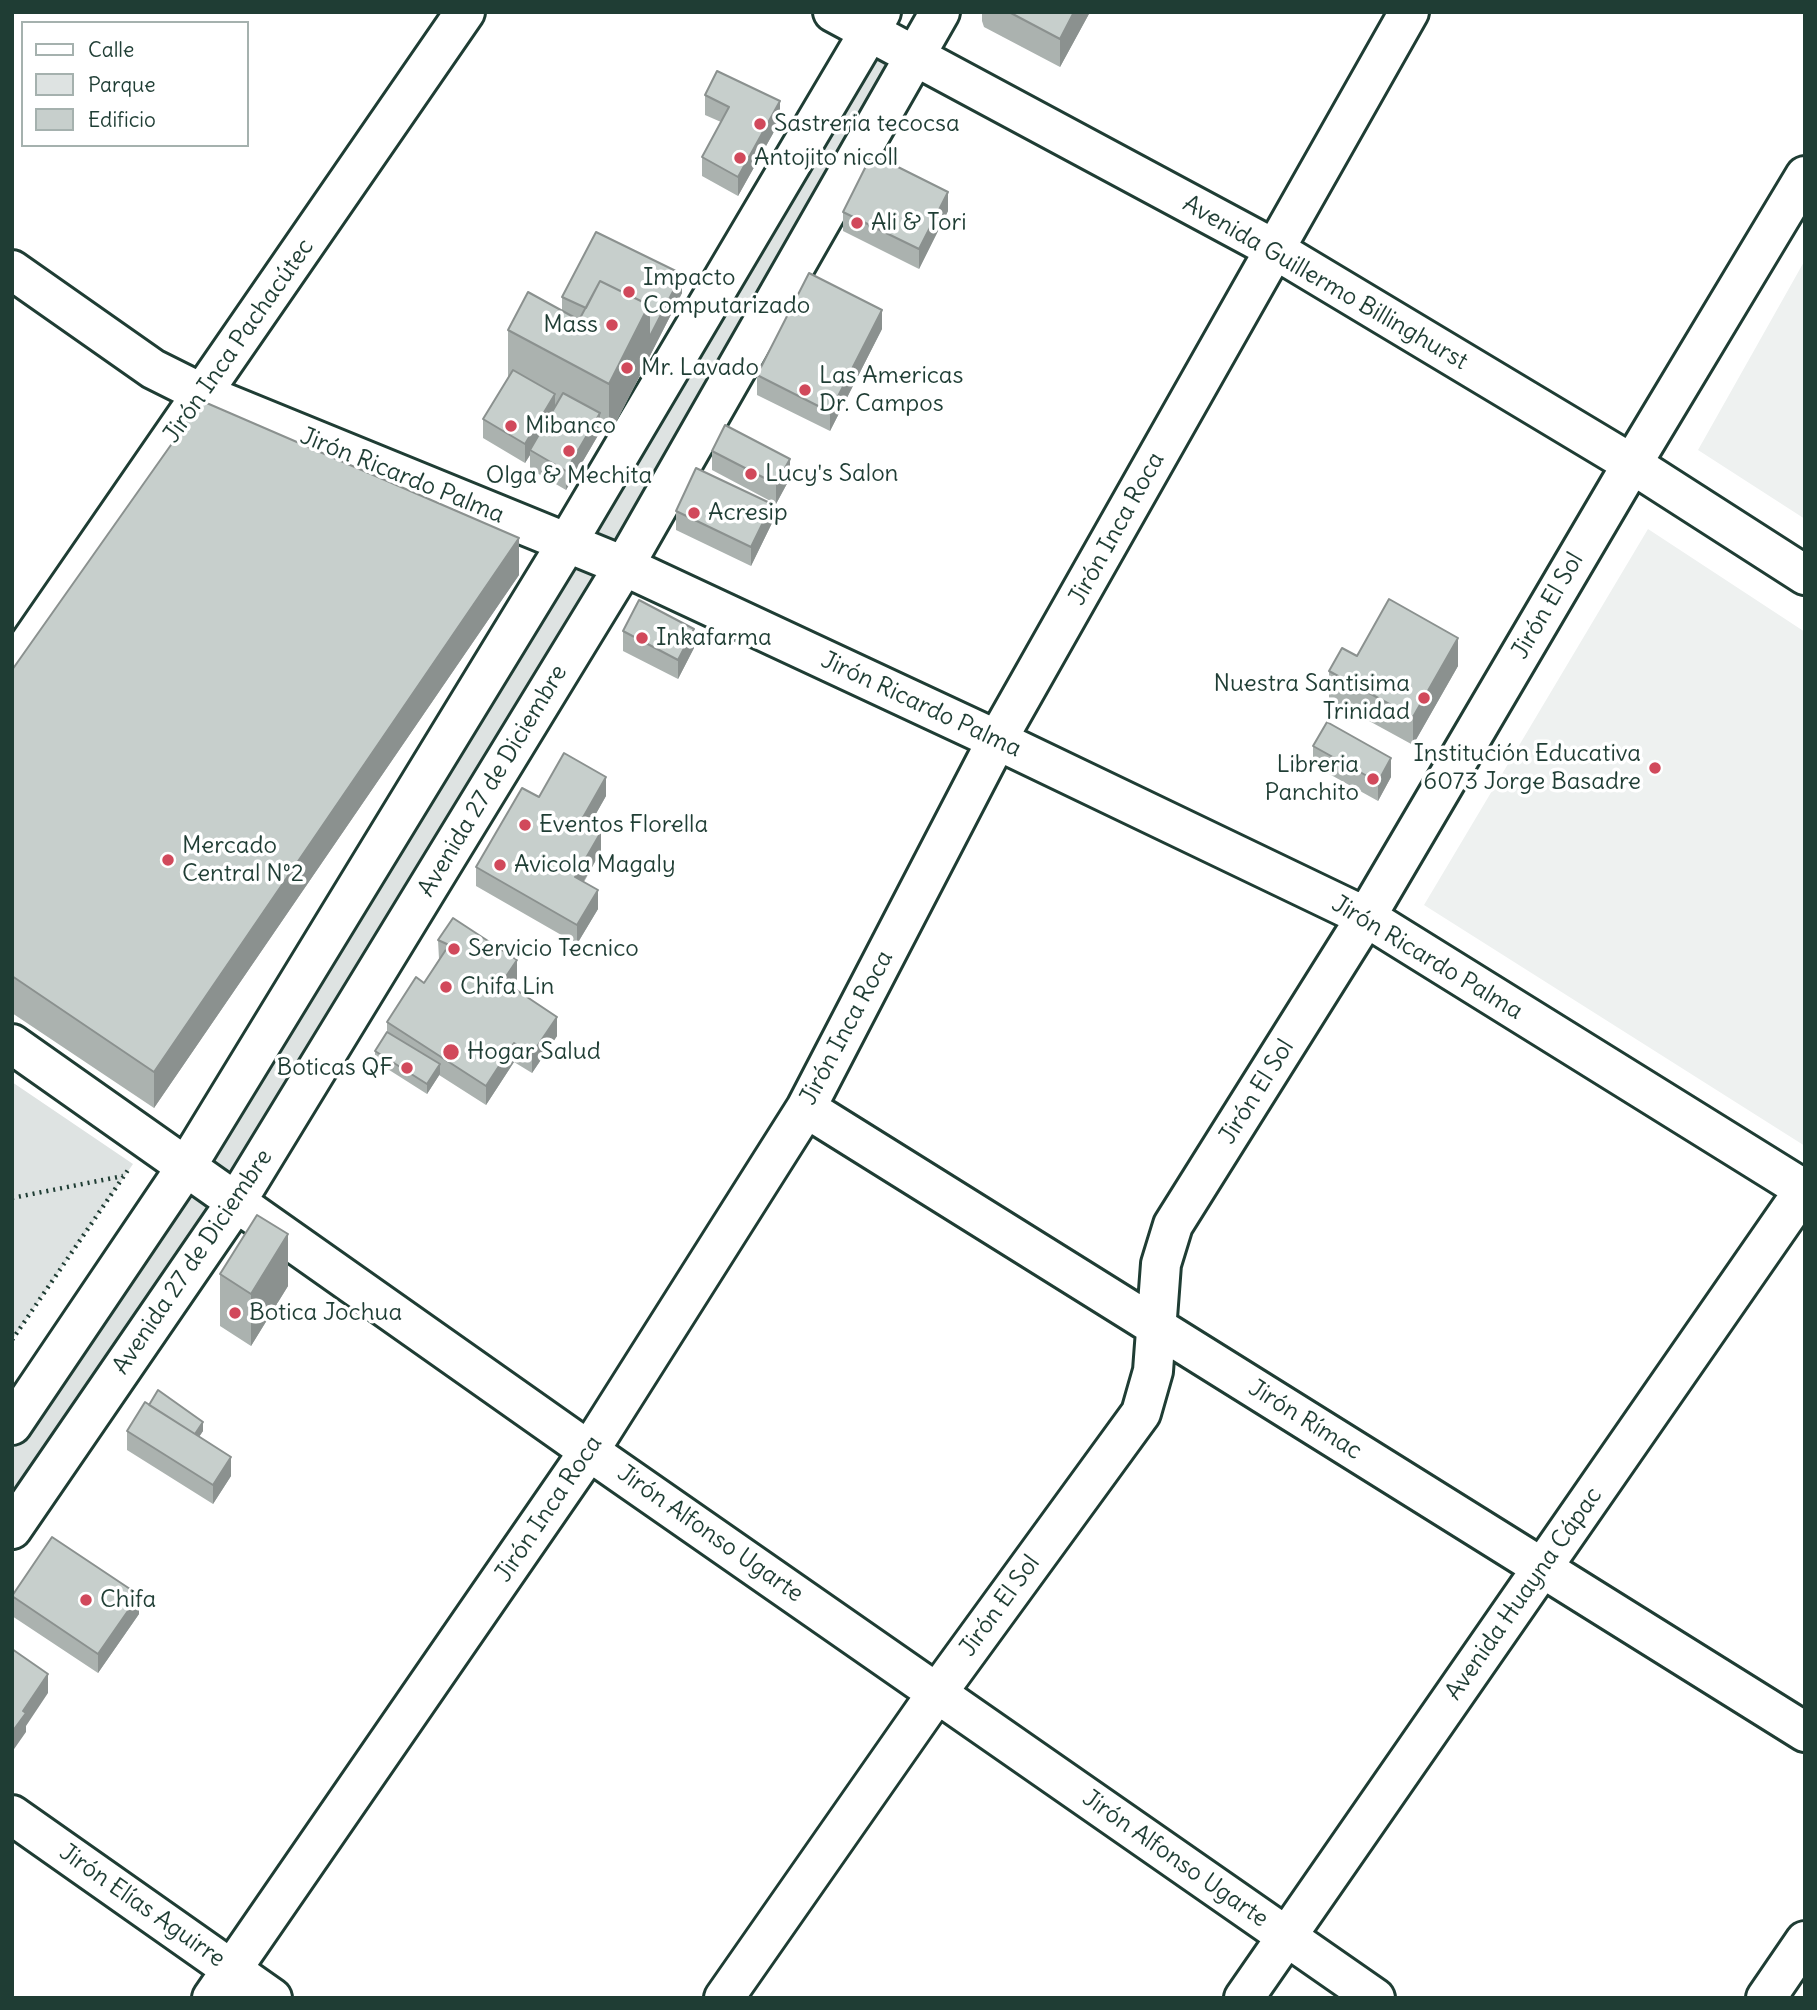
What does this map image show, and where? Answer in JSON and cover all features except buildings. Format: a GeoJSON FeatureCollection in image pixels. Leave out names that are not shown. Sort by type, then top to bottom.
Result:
{"type":"FeatureCollection","features":[{"type":"Feature","properties":{"kind":"street","name":"Jirón Inca Pachacútec"},"geometry":{"type":"LineString","coordinates":[[12,669],[466,12]]}},
{"type":"Feature","properties":{"kind":"street","name":"Avenida Guillermo Billinghurst"},"geometry":{"type":"LineString","coordinates":[[833,12],[875,22],[914,55],[1274,249],[1632,464],[1805,575]]}},
{"type":"Feature","properties":{"kind":"street","name":"Avenida 27 de Diciembre"},"geometry":{"type":"LineString","coordinates":[[12,1529],[236,1202],[624,566],[940,12]]}},
{"type":"Feature","properties":{"kind":"street","name":"Jirón Inca Roca"},"geometry":{"type":"LineString","coordinates":[[222,1983],[589,1451],[806,1108],[997,740],[1409,12]]}},
{"type":"Feature","properties":{"kind":"street"},"geometry":{"type":"LineString","coordinates":[[12,1425],[186,1167],[567,543],[875,22]]}},
{"type":"Feature","properties":{"kind":"street","name":"Jirón El Sol"},"geometry":{"type":"LineString","coordinates":[[724,1998],[937,1693],[1141,1413],[1153,1371],[1161,1264],[1173,1225],[1366,917],[1805,176]]}},
{"type":"Feature","properties":{"kind":"street","name":"Jirón Ricardo Palma"},"geometry":{"type":"LineString","coordinates":[[12,270],[153,369],[203,394],[624,566],[997,740],[1366,917],[1805,1190]]}},
{"type":"Feature","properties":{"kind":"street","name":"Jirón Alfonso Ugarte"},"geometry":{"type":"LineString","coordinates":[[12,1044],[589,1451],[1375,1998]]}},
{"type":"Feature","properties":{"kind":"street","name":"Jirón Rímac"},"geometry":{"type":"LineString","coordinates":[[806,1108],[1805,1732]]}},
{"type":"Feature","properties":{"kind":"street","name":"Avenida Huayna Cápac"},"geometry":{"type":"LineString","coordinates":[[1244,1998],[1805,1190]]}},
{"type":"Feature","properties":{"kind":"street","name":"Jirón Elías Aguirre"},"geometry":{"type":"LineString","coordinates":[[12,1815],[222,1983],[272,1998]]}},
{"type":"Feature","properties":{"kind":"street"},"geometry":{"type":"LineString","coordinates":[[1766,1998],[1805,1941]]}},
{"type":"Feature","properties":{"kind":"path"},"geometry":{"type":"LineString","coordinates":[[12,1340],[132,1164]]}},
{"type":"Feature","properties":{"kind":"path"},"geometry":{"type":"LineString","coordinates":[[12,1198],[123,1176]]}},
{"type":"Feature","properties":{"kind":"shaded area"},"geometry":{"type":"Polygon","coordinates":[[[1805,260],[1805,519],[1698,450],[1805,260]]]}},
{"type":"Feature","properties":{"kind":"shaded area","name":"Institución Educativa 6073 Jorge Basadre"},"geometry":{"type":"Polygon","coordinates":[[[1648,529],[1805,632],[1805,1146],[1424,905],[1648,529]]]}},
{"type":"Feature","properties":{"kind":"green space"},"geometry":{"type":"Polygon","coordinates":[[[873,47],[898,63],[619,551],[584,535],[873,47]]]}},
{"type":"Feature","properties":{"kind":"green space"},"geometry":{"type":"Polygon","coordinates":[[[574,558],[603,573],[234,1183],[203,1161],[574,558]]]}},
{"type":"Feature","properties":{"kind":"green space"},"geometry":{"type":"Polygon","coordinates":[[[12,1082],[133,1164],[12,1340],[12,1082]]]}},
{"type":"Feature","properties":{"kind":"green space"},"geometry":{"type":"Polygon","coordinates":[[[191,1184],[214,1204],[12,1502],[12,1451],[191,1184]]]}},
{"type":"Feature","properties":{"kind":"place","name":"Sastreria tecocsa"},"geometry":{"type":"Point","coordinates":[760,124]}},
{"type":"Feature","properties":{"kind":"place","name":"Antojito nicoll"},"geometry":{"type":"Point","coordinates":[740,158]}},
{"type":"Feature","properties":{"kind":"place","name":"Ali & Tori"},"geometry":{"type":"Point","coordinates":[857,223]}},
{"type":"Feature","properties":{"kind":"place","name":"Impacto Computarizado"},"geometry":{"type":"Point","coordinates":[629,292]}},
{"type":"Feature","properties":{"kind":"place","name":"Mass"},"geometry":{"type":"Point","coordinates":[612,325]}},
{"type":"Feature","properties":{"kind":"place","name":"Mr. Lavado"},"geometry":{"type":"Point","coordinates":[627,368]}},
{"type":"Feature","properties":{"kind":"place","name":"Las Americas Dr. Campos"},"geometry":{"type":"Point","coordinates":[805,390]}},
{"type":"Feature","properties":{"kind":"place","name":"Mibanco"},"geometry":{"type":"Point","coordinates":[511,426]}},
{"type":"Feature","properties":{"kind":"place","name":"Olga & Mechita"},"geometry":{"type":"Point","coordinates":[569,451]}},
{"type":"Feature","properties":{"kind":"place","name":"Lucy's Salon"},"geometry":{"type":"Point","coordinates":[751,474]}},
{"type":"Feature","properties":{"kind":"place","name":"Acresip"},"geometry":{"type":"Point","coordinates":[694,513]}},
{"type":"Feature","properties":{"kind":"place","name":"Inkafarma"},"geometry":{"type":"Point","coordinates":[642,638]}},
{"type":"Feature","properties":{"kind":"place","name":"Nuestra Santisima Trinidad"},"geometry":{"type":"Point","coordinates":[1424,698]}},
{"type":"Feature","properties":{"kind":"place","name":"Institución Educativa 6073 Jorge Basadre"},"geometry":{"type":"Point","coordinates":[1655,768]}},
{"type":"Feature","properties":{"kind":"place","name":"Libreria Panchito"},"geometry":{"type":"Point","coordinates":[1373,779]}},
{"type":"Feature","properties":{"kind":"place","name":"Eventos Florella"},"geometry":{"type":"Point","coordinates":[525,825]}},
{"type":"Feature","properties":{"kind":"place","name":"Mercado Central N°2"},"geometry":{"type":"Point","coordinates":[168,860]}},
{"type":"Feature","properties":{"kind":"place","name":"Avicola Magaly"},"geometry":{"type":"Point","coordinates":[500,865]}},
{"type":"Feature","properties":{"kind":"place","name":"Servicio Tecnico"},"geometry":{"type":"Point","coordinates":[454,949]}},
{"type":"Feature","properties":{"kind":"place","name":"Chifa Lin"},"geometry":{"type":"Point","coordinates":[446,987]}},
{"type":"Feature","properties":{"kind":"place","name":"Hogar Salud"},"geometry":{"type":"Point","coordinates":[451,1052]}},
{"type":"Feature","properties":{"kind":"place","name":"Boticas QF"},"geometry":{"type":"Point","coordinates":[407,1068]}},
{"type":"Feature","properties":{"kind":"place","name":"Botica Jochua"},"geometry":{"type":"Point","coordinates":[235,1313]}},
{"type":"Feature","properties":{"kind":"place","name":"Chifa"},"geometry":{"type":"Point","coordinates":[86,1600]}}]}
